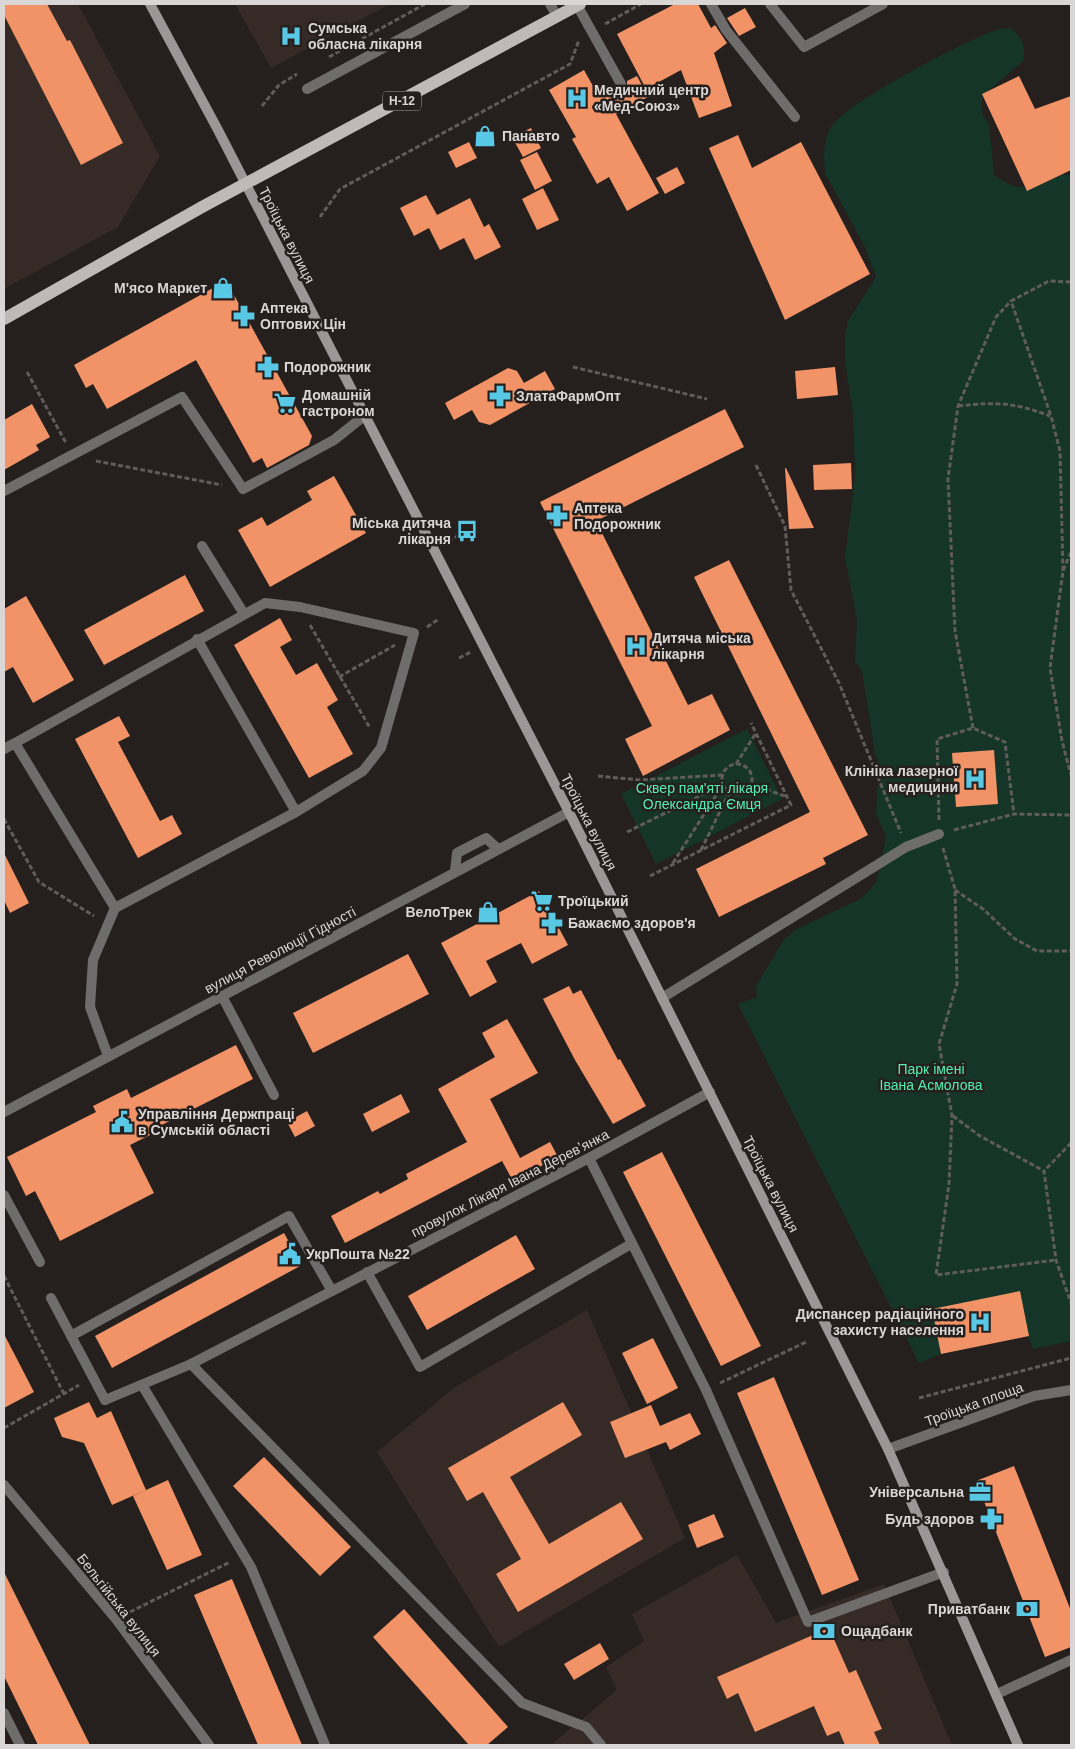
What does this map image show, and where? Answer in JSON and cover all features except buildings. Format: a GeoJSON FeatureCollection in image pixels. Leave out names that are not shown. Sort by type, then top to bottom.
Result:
{"type":"FeatureCollection","features":[{"type":"Feature","properties":{"kind":"main road","name":"Троїцька вулиця"},"geometry":{"type":"LineString","coordinates":[[150,4],[246,184],[569,812],[888,1449],[944,1572],[1018,1745]]}},
{"type":"Feature","properties":{"kind":"main road","name":"Н-12"},"geometry":{"type":"LineString","coordinates":[[246,184],[579,4]]}},
{"type":"Feature","properties":{"kind":"main road"},"geometry":{"type":"LineString","coordinates":[[4,318],[246,184]]}},
{"type":"Feature","properties":{"kind":"street"},"geometry":{"type":"LineString","coordinates":[[307,89],[465,4]]}},
{"type":"Feature","properties":{"kind":"street"},"geometry":{"type":"LineString","coordinates":[[550,4],[557,16]]}},
{"type":"Feature","properties":{"kind":"street"},"geometry":{"type":"LineString","coordinates":[[579,4],[591,32],[621,84]]}},
{"type":"Feature","properties":{"kind":"street"},"geometry":{"type":"LineString","coordinates":[[712,4],[726,30],[795,117]]}},
{"type":"Feature","properties":{"kind":"street"},"geometry":{"type":"LineString","coordinates":[[770,4],[804,47],[883,4]]}},
{"type":"Feature","properties":{"kind":"street"},"geometry":{"type":"LineString","coordinates":[[4,491],[182,397],[243,489],[334,440],[364,416]]}},
{"type":"Feature","properties":{"kind":"street"},"geometry":{"type":"LineString","coordinates":[[202,546],[244,614]]}},
{"type":"Feature","properties":{"kind":"street"},"geometry":{"type":"LineString","coordinates":[[4,749],[264,602],[300,608],[414,634],[382,748],[364,771],[296,812],[115,908],[93,960],[90,1007],[108,1056]]}},
{"type":"Feature","properties":{"kind":"street"},"geometry":{"type":"LineString","coordinates":[[197,639],[296,812]]}},
{"type":"Feature","properties":{"kind":"street"},"geometry":{"type":"LineString","coordinates":[[15,743],[115,908]]}},
{"type":"Feature","properties":{"kind":"street","name":"вулиця Революції Гідності"},"geometry":{"type":"LineString","coordinates":[[4,1112],[569,812]]}},
{"type":"Feature","properties":{"kind":"street"},"geometry":{"type":"LineString","coordinates":[[662,998],[906,847],[940,834]]}},
{"type":"Feature","properties":{"kind":"street"},"geometry":{"type":"LineString","coordinates":[[455,872],[458,853],[486,838],[498,849]]}},
{"type":"Feature","properties":{"kind":"street"},"geometry":{"type":"LineString","coordinates":[[222,996],[274,1095]]}},
{"type":"Feature","properties":{"kind":"street","name":"провулок Лікаря Івана Деревʼянка"},"geometry":{"type":"LineString","coordinates":[[93,1378],[105,1400],[191,1364],[589,1158],[710,1092]]}},
{"type":"Feature","properties":{"kind":"street"},"geometry":{"type":"LineString","coordinates":[[589,1158],[706,1390],[808,1622],[944,1572]]}},
{"type":"Feature","properties":{"kind":"street"},"geometry":{"type":"LineString","coordinates":[[4,1195],[40,1262]]}},
{"type":"Feature","properties":{"kind":"street"},"geometry":{"type":"LineString","coordinates":[[71,1336],[289,1216],[332,1291]]}},
{"type":"Feature","properties":{"kind":"street"},"geometry":{"type":"LineString","coordinates":[[366,1272],[420,1367],[631,1244]]}},
{"type":"Feature","properties":{"kind":"street"},"geometry":{"type":"LineString","coordinates":[[51,1298],[93,1378]]}},
{"type":"Feature","properties":{"kind":"street"},"geometry":{"type":"LineString","coordinates":[[191,1364],[522,1703],[586,1727],[601,1745]]}},
{"type":"Feature","properties":{"kind":"street"},"geometry":{"type":"LineString","coordinates":[[142,1385],[251,1567],[325,1745]]}},
{"type":"Feature","properties":{"kind":"street","name":"Троїцька площа"},"geometry":{"type":"LineString","coordinates":[[888,1449],[1034,1396],[1071,1390]]}},
{"type":"Feature","properties":{"kind":"street","name":"Бельгійська вулиця"},"geometry":{"type":"LineString","coordinates":[[4,1485],[116,1619],[209,1745]]}},
{"type":"Feature","properties":{"kind":"street"},"geometry":{"type":"LineString","coordinates":[[997,1694],[1071,1660]]}},
{"type":"Feature","properties":{"kind":"street"},"geometry":{"type":"LineString","coordinates":[[4,1713],[20,1745]]}},
{"type":"Feature","properties":{"kind":"path"},"geometry":{"type":"LineString","coordinates":[[320,217],[340,189],[570,64],[580,38],[642,4]]}},
{"type":"Feature","properties":{"kind":"path"},"geometry":{"type":"LineString","coordinates":[[973,728],[955,631],[948,479],[958,406],[996,317],[1011,301],[1049,281],[1071,282]]}},
{"type":"Feature","properties":{"kind":"path"},"geometry":{"type":"LineString","coordinates":[[1011,301],[1050,416],[1060,452],[1063,572],[1050,668],[1062,741],[1071,775]]}},
{"type":"Feature","properties":{"kind":"path"},"geometry":{"type":"LineString","coordinates":[[574,367],[707,398]]}},
{"type":"Feature","properties":{"kind":"path"},"geometry":{"type":"LineString","coordinates":[[27,372],[73,456],[243,489]]}},
{"type":"Feature","properties":{"kind":"path"},"geometry":{"type":"LineString","coordinates":[[958,406],[989,403],[1021,405],[1050,416]]}},
{"type":"Feature","properties":{"kind":"path"},"geometry":{"type":"LineString","coordinates":[[756,464],[785,526],[791,590],[839,683],[906,847]]}},
{"type":"Feature","properties":{"kind":"path"},"geometry":{"type":"LineString","coordinates":[[433,549],[467,531]]}},
{"type":"Feature","properties":{"kind":"path"},"geometry":{"type":"LineString","coordinates":[[1063,572],[1071,552]]}},
{"type":"Feature","properties":{"kind":"path"},"geometry":{"type":"LineString","coordinates":[[300,608],[382,748]]}},
{"type":"Feature","properties":{"kind":"path"},"geometry":{"type":"LineString","coordinates":[[340,677],[439,619]]}},
{"type":"Feature","properties":{"kind":"path"},"geometry":{"type":"LineString","coordinates":[[650,876],[791,805],[751,723]]}},
{"type":"Feature","properties":{"kind":"path"},"geometry":{"type":"LineString","coordinates":[[1014,814],[1005,742],[973,728],[937,739],[940,834],[955,889],[957,984],[939,1044],[952,1116],[949,1184],[936,1276],[1056,1260]]}},
{"type":"Feature","properties":{"kind":"path"},"geometry":{"type":"LineString","coordinates":[[736,764],[756,733]]}},
{"type":"Feature","properties":{"kind":"path"},"geometry":{"type":"LineString","coordinates":[[672,864],[722,785],[722,775],[728,767],[736,764],[746,766],[752,775],[752,784],[747,791],[739,795],[729,793],[722,785]]}},
{"type":"Feature","properties":{"kind":"path"},"geometry":{"type":"LineString","coordinates":[[598,776],[640,780],[722,775]]}},
{"type":"Feature","properties":{"kind":"path"},"geometry":{"type":"LineString","coordinates":[[752,784],[788,797]]}},
{"type":"Feature","properties":{"kind":"path"},"geometry":{"type":"LineString","coordinates":[[626,832],[722,785]]}},
{"type":"Feature","properties":{"kind":"path"},"geometry":{"type":"LineString","coordinates":[[701,850],[729,793]]}},
{"type":"Feature","properties":{"kind":"path"},"geometry":{"type":"LineString","coordinates":[[940,834],[1014,814],[1071,815]]}},
{"type":"Feature","properties":{"kind":"path"},"geometry":{"type":"LineString","coordinates":[[4,819],[39,882],[108,924]]}},
{"type":"Feature","properties":{"kind":"path"},"geometry":{"type":"LineString","coordinates":[[955,889],[982,909],[1015,939],[1037,950],[1071,951]]}},
{"type":"Feature","properties":{"kind":"path"},"geometry":{"type":"LineString","coordinates":[[952,1116],[980,1136],[1044,1171]]}},
{"type":"Feature","properties":{"kind":"path"},"geometry":{"type":"LineString","coordinates":[[1044,1171],[1071,1142]]}},
{"type":"Feature","properties":{"kind":"path"},"geometry":{"type":"LineString","coordinates":[[1044,1171],[1056,1260],[1071,1303]]}},
{"type":"Feature","properties":{"kind":"path"},"geometry":{"type":"LineString","coordinates":[[4,1276],[64,1394]]}},
{"type":"Feature","properties":{"kind":"path"},"geometry":{"type":"LineString","coordinates":[[706,1390],[806,1342]]}},
{"type":"Feature","properties":{"kind":"path"},"geometry":{"type":"LineString","coordinates":[[919,1398],[1071,1358]]}},
{"type":"Feature","properties":{"kind":"path"},"geometry":{"type":"LineString","coordinates":[[4,1428],[93,1378]]}},
{"type":"Feature","properties":{"kind":"path"},"geometry":{"type":"LineString","coordinates":[[116,1619],[244,1555]]}},
{"type":"Feature","properties":{"kind":"shaded area"},"geometry":{"type":"Polygon","coordinates":[[[4,4],[78,4],[160,156],[118,227],[4,289],[4,4]]]}},
{"type":"Feature","properties":{"kind":"shaded area","name":"Сумська обласна лікарня"},"geometry":{"type":"Polygon","coordinates":[[[235,4],[390,4],[271,68],[235,4]]]}},
{"type":"Feature","properties":{"kind":"shaded area"},"geometry":{"type":"Polygon","coordinates":[[[587,1310],[685,1538],[499,1647],[377,1452],[455,1387],[587,1310]]]}},
{"type":"Feature","properties":{"kind":"shaded area"},"geometry":{"type":"Polygon","coordinates":[[[737,1555],[776,1623],[884,1584],[952,1745],[551,1745],[617,1690],[606,1667],[644,1641],[632,1614],[737,1555]]]}},
{"type":"Feature","properties":{"kind":"green space","name":"Парк імені Івана Асмолова"},"geometry":{"type":"Polygon","coordinates":[[[1011,28],[1023,43],[1023,61],[982,96],[982,113],[989,125],[994,175],[1018,187],[1031,185],[1054,172],[1071,176],[1071,1341],[1033,1349],[1028,1336],[941,1354],[919,1363],[738,1004],[757,997],[756,986],[783,941],[795,930],[860,899],[870,890],[877,880],[886,837],[876,813],[878,787],[884,776],[875,753],[862,671],[855,661],[857,620],[845,557],[855,478],[853,414],[845,361],[845,335],[848,321],[876,277],[865,247],[826,175],[824,157],[826,138],[831,127],[842,116],[882,88],[934,59],[980,37],[998,29],[1011,28]]]}},
{"type":"Feature","properties":{"kind":"green space","name":"Сквер пам'яті лікаря Олександра Ємця"},"geometry":{"type":"Polygon","coordinates":[[[747,729],[782,799],[656,864],[621,794],[747,729]]]}},
{"type":"Feature","properties":{"kind":"place","name":"Сумська обласна лікарня"},"geometry":{"type":"Point","coordinates":[291,36]}},
{"type":"Feature","properties":{"kind":"place","name":"Медичний центр «Мед-Союз»"},"geometry":{"type":"Point","coordinates":[577,98]}},
{"type":"Feature","properties":{"kind":"place","name":"Панавто"},"geometry":{"type":"Point","coordinates":[485,136]}},
{"type":"Feature","properties":{"kind":"place","name":"М'ясо Маркет"},"geometry":{"type":"Point","coordinates":[223,288]}},
{"type":"Feature","properties":{"kind":"place","name":"Аптека Оптових Цін"},"geometry":{"type":"Point","coordinates":[244,316]}},
{"type":"Feature","properties":{"kind":"place","name":"Подорожник"},"geometry":{"type":"Point","coordinates":[268,367]}},
{"type":"Feature","properties":{"kind":"place","name":"ЗлатаФармОпт"},"geometry":{"type":"Point","coordinates":[500,396]}},
{"type":"Feature","properties":{"kind":"place","name":"Домашній гастроном"},"geometry":{"type":"Point","coordinates":[285,403]}},
{"type":"Feature","properties":{"kind":"place","name":"Аптека Подорожник"},"geometry":{"type":"Point","coordinates":[557,516]}},
{"type":"Feature","properties":{"kind":"place","name":"Міська дитяча лікарня"},"geometry":{"type":"Point","coordinates":[467,531]}},
{"type":"Feature","properties":{"kind":"place","name":"Дитяча міська лікарня"},"geometry":{"type":"Point","coordinates":[636,646]}},
{"type":"Feature","properties":{"kind":"place","name":"Клініка лазерної медицини"},"geometry":{"type":"Point","coordinates":[975,779]}},
{"type":"Feature","properties":{"kind":"place","name":"Троїцький"},"geometry":{"type":"Point","coordinates":[542,901]}},
{"type":"Feature","properties":{"kind":"place","name":"ВелоТрек"},"geometry":{"type":"Point","coordinates":[488,912]}},
{"type":"Feature","properties":{"kind":"place","name":"Бажаємо здоров'я"},"geometry":{"type":"Point","coordinates":[552,923]}},
{"type":"Feature","properties":{"kind":"place","name":"Управління Держпраці в Сумській області"},"geometry":{"type":"Point","coordinates":[122,1122]}},
{"type":"Feature","properties":{"kind":"place","name":"УкрПошта №22"},"geometry":{"type":"Point","coordinates":[290,1254]}},
{"type":"Feature","properties":{"kind":"place","name":"Диспансер радіаційного захисту населення"},"geometry":{"type":"Point","coordinates":[980,1322]}},
{"type":"Feature","properties":{"kind":"place","name":"Універсальна"},"geometry":{"type":"Point","coordinates":[980,1492]}},
{"type":"Feature","properties":{"kind":"place","name":"Будь здоров"},"geometry":{"type":"Point","coordinates":[991,1519]}},
{"type":"Feature","properties":{"kind":"place","name":"Приватбанк"},"geometry":{"type":"Point","coordinates":[1027,1609]}},
{"type":"Feature","properties":{"kind":"place","name":"Ощадбанк"},"geometry":{"type":"Point","coordinates":[824,1631]}}]}
